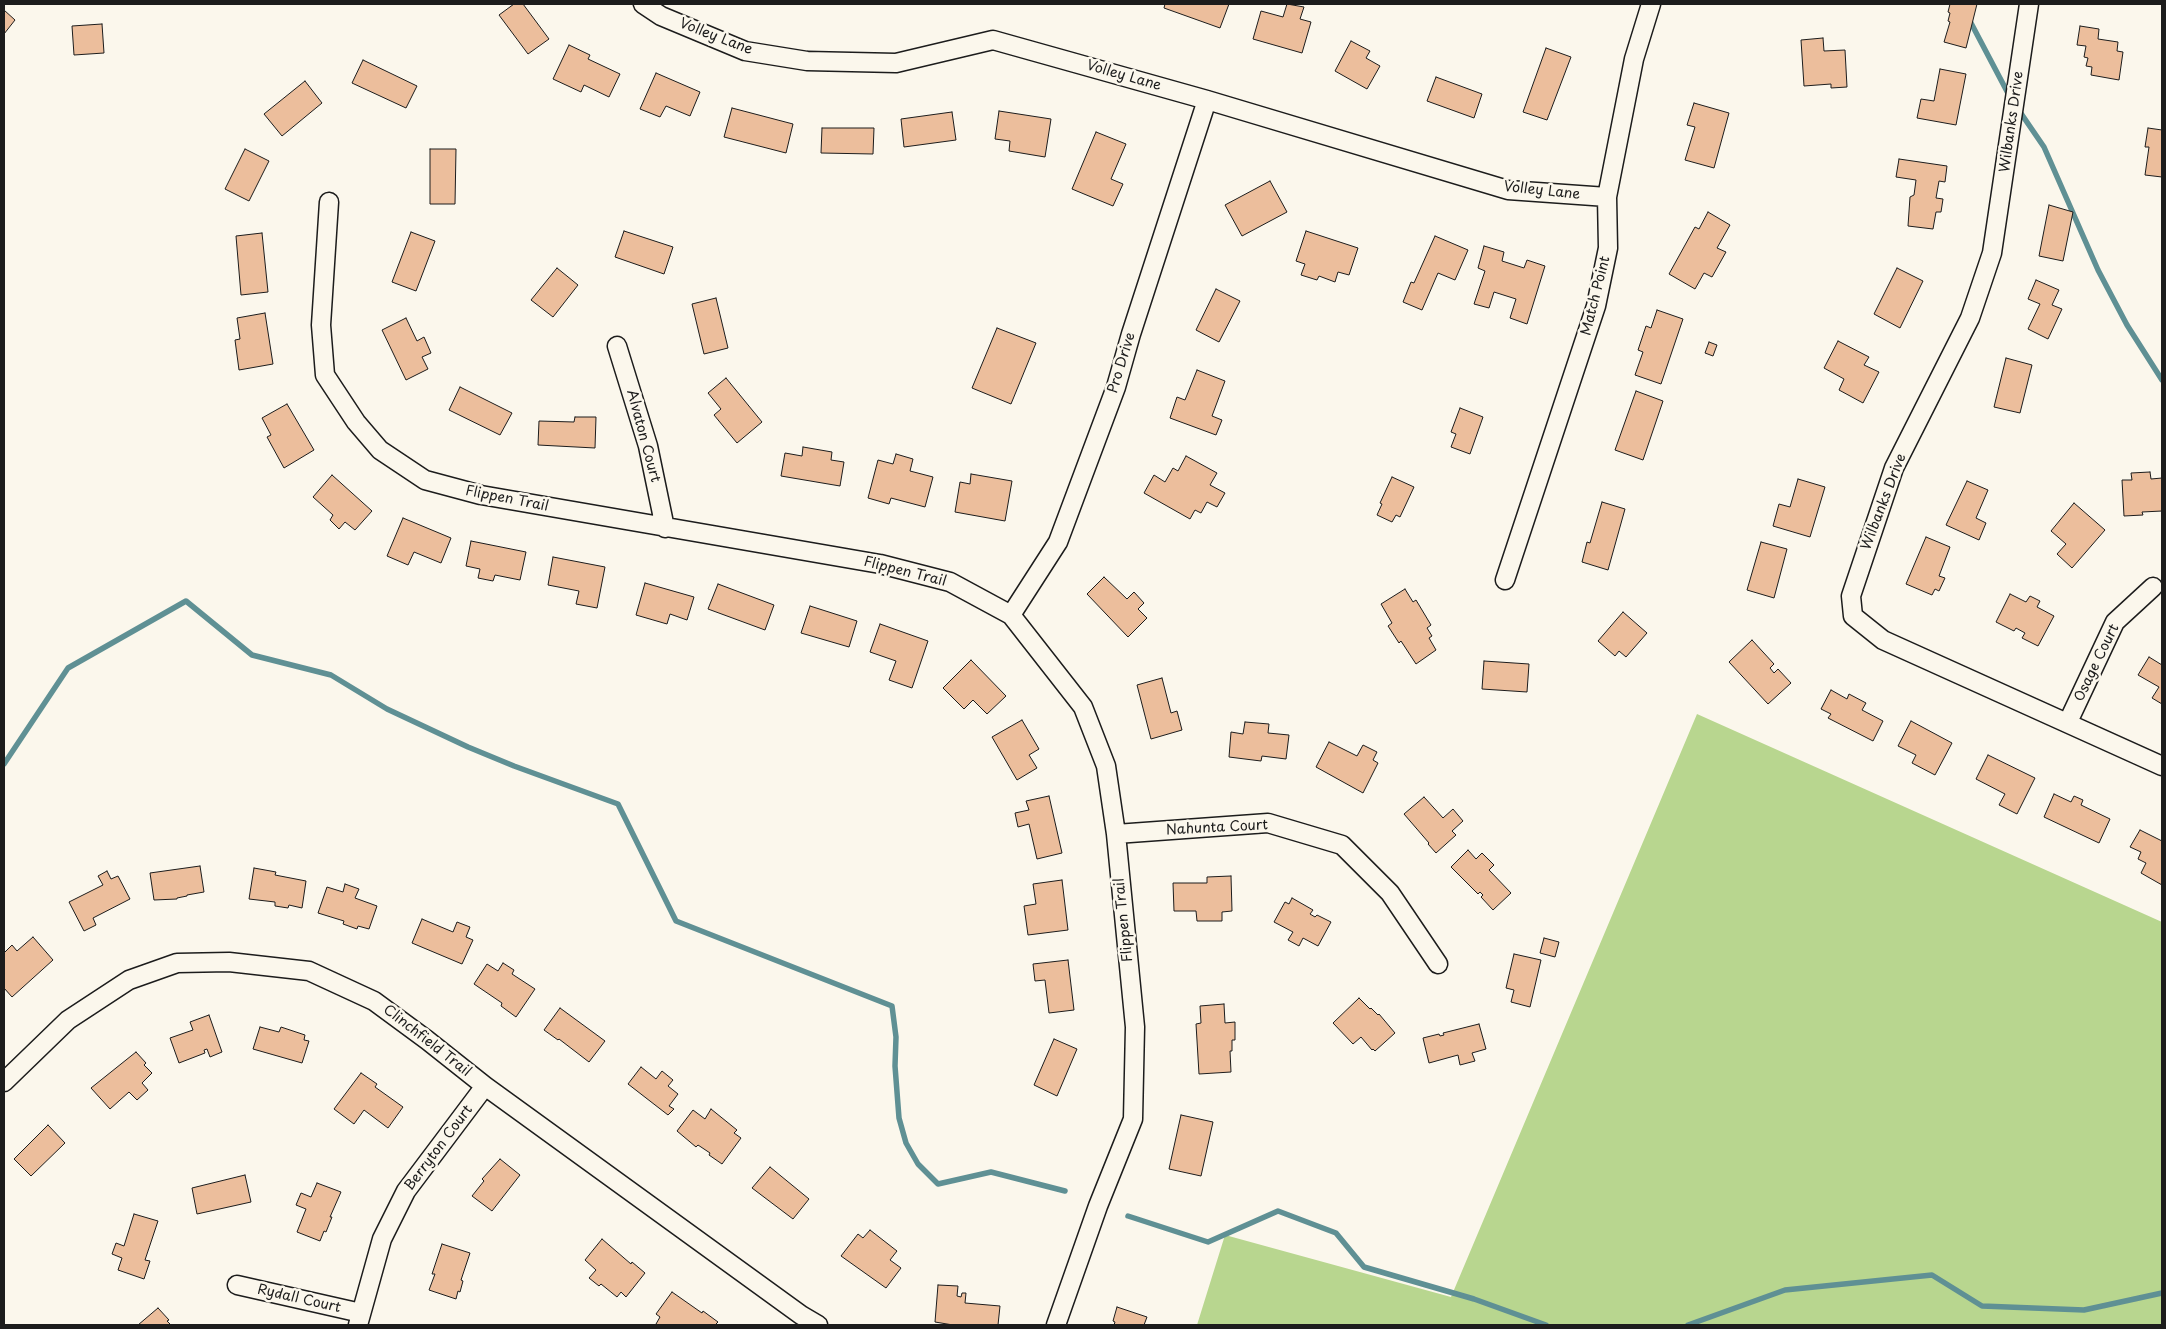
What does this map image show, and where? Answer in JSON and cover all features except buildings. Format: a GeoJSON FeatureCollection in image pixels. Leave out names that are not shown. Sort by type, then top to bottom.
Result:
{"type":"FeatureCollection","features":[{"type":"Feature","properties":{"kind":"street","name":"Volley Lane"},"geometry":{"type":"LineString","coordinates":[[643,4],[661,16],[745,51],[807,62],[896,63],[993,40],[1207,100],[1508,190],[1607,197]]}},
{"type":"Feature","properties":{"kind":"street","name":"Match Point"},"geometry":{"type":"LineString","coordinates":[[1504,580],[1596,306],[1608,248],[1607,197],[1634,59],[1651,4]]}},
{"type":"Feature","properties":{"kind":"street","name":"Wilbanks Drive"},"geometry":{"type":"LineString","coordinates":[[2029,4],[1992,253],[1970,318],[1894,468],[1850,596],[1853,616],[1883,640],[2162,766]]}},
{"type":"Feature","properties":{"kind":"street","name":"Pro Drive"},"geometry":{"type":"LineString","coordinates":[[1011,615],[1058,542],[1116,387],[1131,334],[1207,100]]}},
{"type":"Feature","properties":{"kind":"street","name":"Flippen Trail"},"geometry":{"type":"LineString","coordinates":[[329,202],[321,325],[325,375],[356,422],[380,450],[425,480],[481,495],[880,564],[950,582],[1011,615],[1083,708],[1106,766],[1116,834],[1134,1027],[1134,1119],[1098,1206],[1056,1325]]}},
{"type":"Feature","properties":{"kind":"street","name":"Alvaton Court"},"geometry":{"type":"LineString","coordinates":[[617,346],[648,446],[665,528]]}},
{"type":"Feature","properties":{"kind":"street","name":"Osage Court"},"geometry":{"type":"LineString","coordinates":[[2068,722],[2115,622],[2153,587]]}},
{"type":"Feature","properties":{"kind":"street","name":"Nahunta Court"},"geometry":{"type":"LineString","coordinates":[[1116,834],[1268,823],[1342,845],[1390,893],[1438,964]]}},
{"type":"Feature","properties":{"kind":"street","name":"Clinchfield Trail"},"geometry":{"type":"LineString","coordinates":[[4,1082],[68,1020],[129,980],[177,963],[229,962],[309,971],[374,1001],[798,1320],[818,1325]]}},
{"type":"Feature","properties":{"kind":"street","name":"Berryton Court"},"geometry":{"type":"LineString","coordinates":[[359,1319],[382,1239],[406,1191],[485,1086]]}},
{"type":"Feature","properties":{"kind":"street","name":"Rydall Court"},"geometry":{"type":"LineString","coordinates":[[236,1285],[359,1319]]}},
{"type":"Feature","properties":{"kind":"green space"},"geometry":{"type":"Polygon","coordinates":[[[1697,714],[2162,922],[2162,1325],[1197,1325],[1225,1235],[1451,1297],[1697,714]]]}},
{"type":"Feature","properties":{"kind":"waterway"},"geometry":{"type":"LineString","coordinates":[[1961,4],[2011,99]]}},
{"type":"Feature","properties":{"kind":"waterway"},"geometry":{"type":"LineString","coordinates":[[2018,109],[2044,147],[2098,270],[2127,325],[2162,380]]}},
{"type":"Feature","properties":{"kind":"waterway"},"geometry":{"type":"LineString","coordinates":[[4,764],[68,668],[186,601],[252,655],[331,675],[387,709],[468,747],[618,804],[676,921],[892,1006],[896,1037],[895,1066],[899,1118],[906,1143],[918,1164],[938,1184],[991,1172],[1065,1191]]}},
{"type":"Feature","properties":{"kind":"waterway"},"geometry":{"type":"LineString","coordinates":[[1128,1216],[1208,1242],[1278,1211],[1336,1233],[1364,1267],[1474,1299],[1546,1325]]}},
{"type":"Feature","properties":{"kind":"waterway"},"geometry":{"type":"LineString","coordinates":[[1688,1325],[1785,1290],[1932,1275],[1982,1306],[2084,1310],[2162,1293]]}}]}
